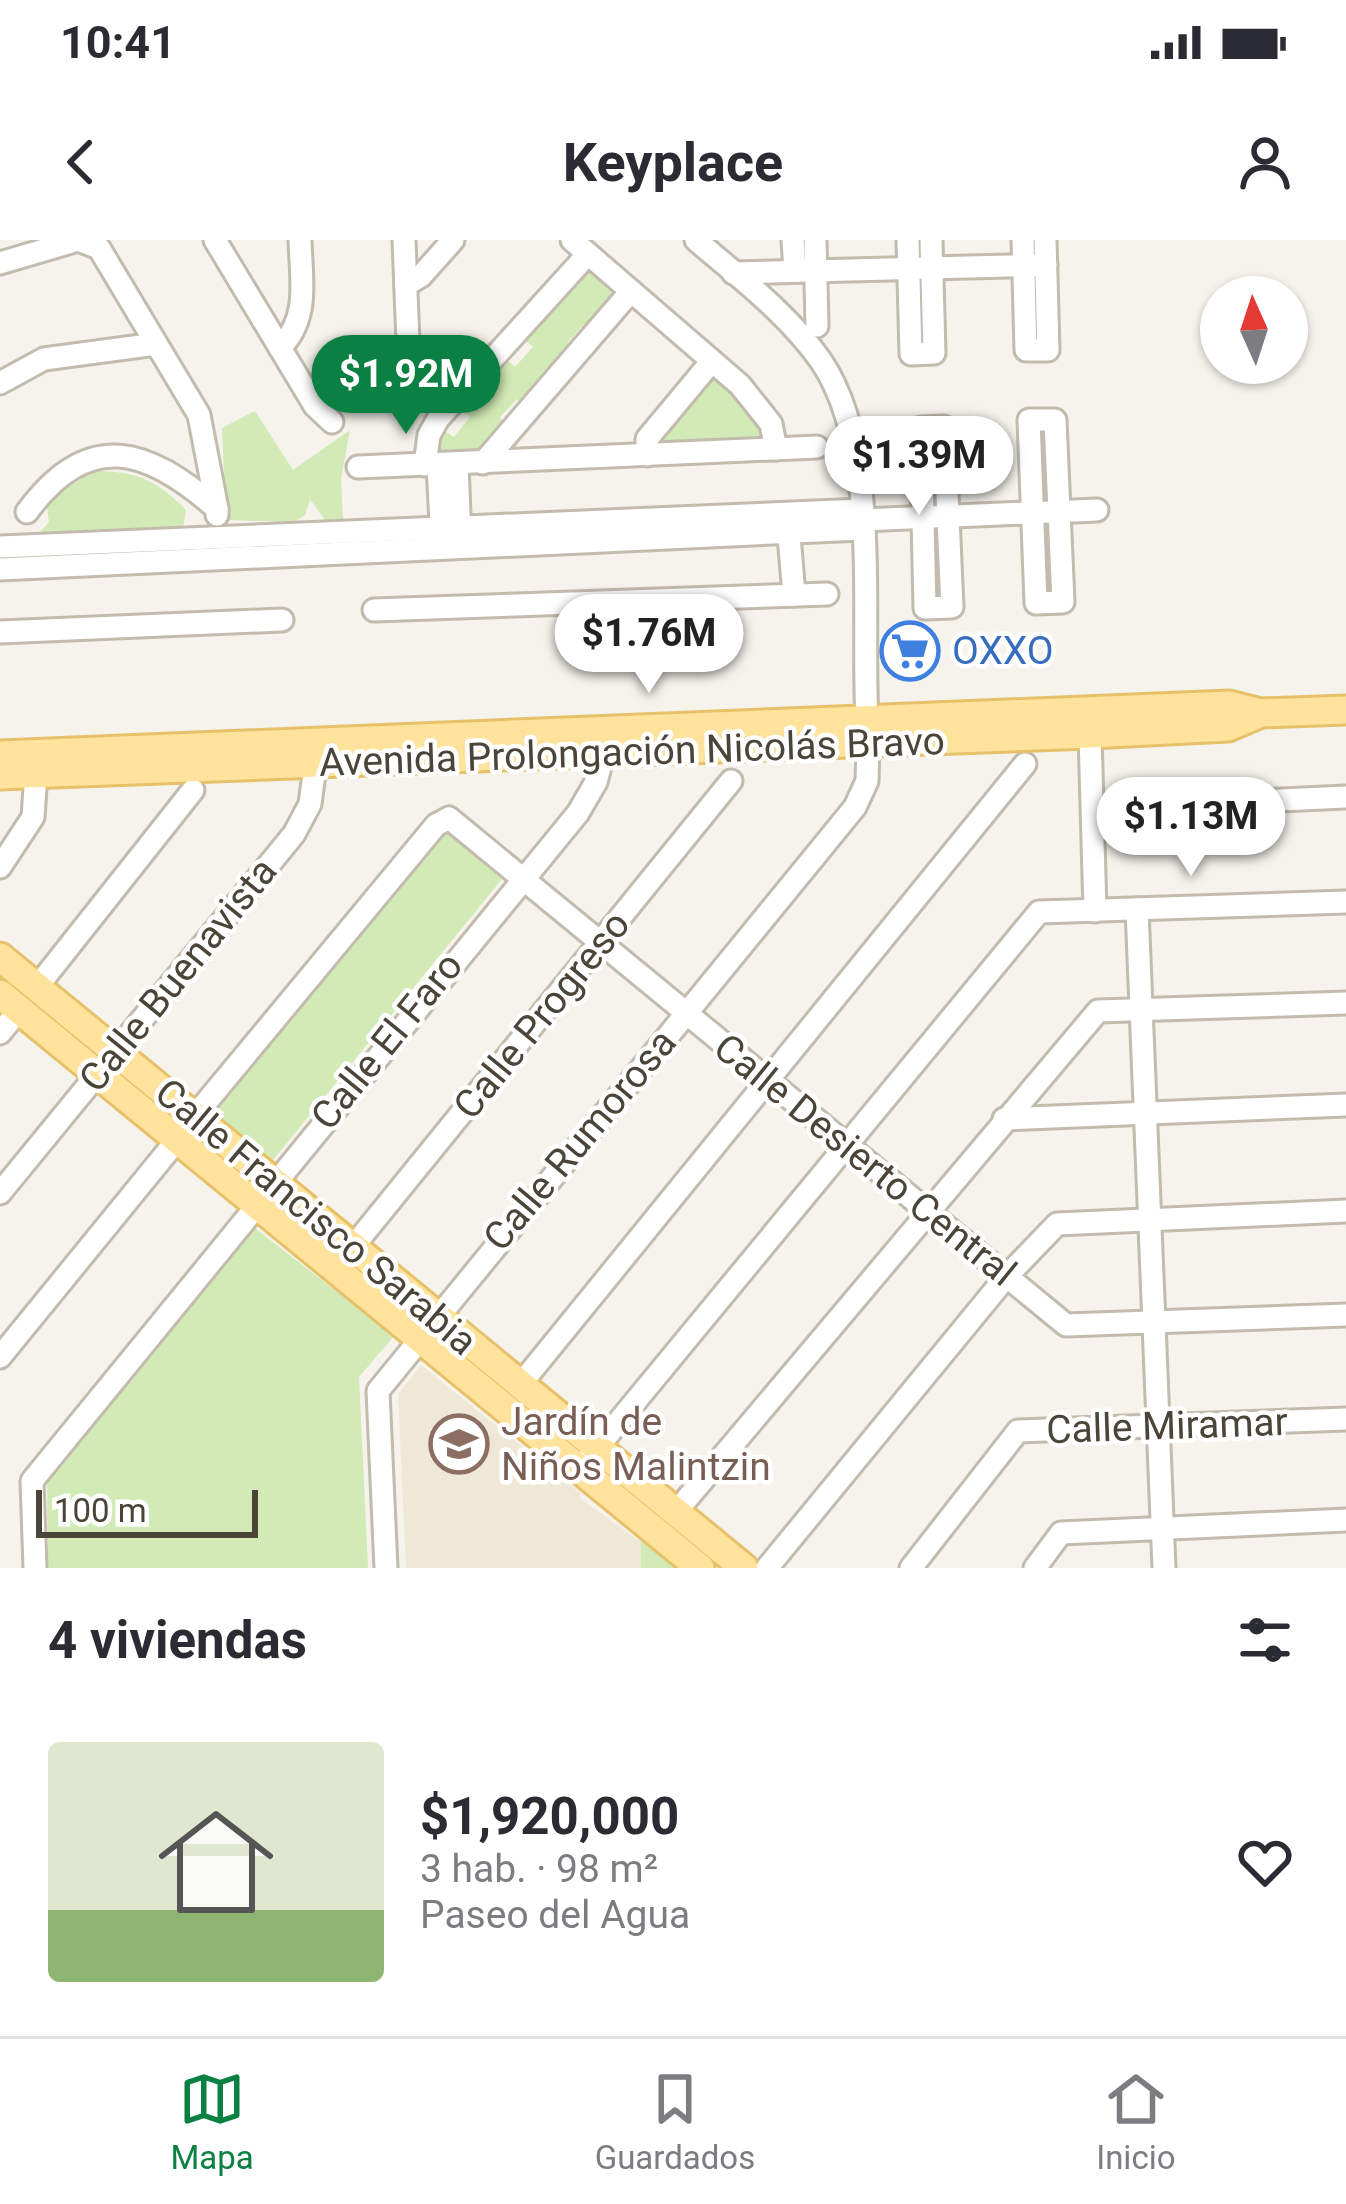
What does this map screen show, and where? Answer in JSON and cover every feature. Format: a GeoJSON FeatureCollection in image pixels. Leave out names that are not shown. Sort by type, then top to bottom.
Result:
{"type":"FeatureCollection","features":[{"type":"Feature","properties":{"kind":"main road","name":"Avenida Prolongación Nicolás Bravo"},"geometry":{"type":"LineString","coordinates":[[0,755],[604,752],[1229,705],[1261,713],[1346,710]]}},
{"type":"Feature","properties":{"kind":"main road","name":"Avenida Prolongación Nicolás Bravo"},"geometry":{"type":"LineString","coordinates":[[0,775],[317,752],[868,732],[1090,734],[1228,727],[1261,713]]}},
{"type":"Feature","properties":{"kind":"main road","name":"Calle Francisco Sarabia"},"geometry":{"type":"LineString","coordinates":[[0,957],[520,1385],[700,1568]]}},
{"type":"Feature","properties":{"kind":"main road","name":"Calle Francisco Sarabia"},"geometry":{"type":"LineString","coordinates":[[9,1002],[417,1339],[588,1459],[675,1513],[743,1568]]}},
{"type":"Feature","properties":{"kind":"street"},"geometry":{"type":"LineString","coordinates":[[215,240],[315,406],[332,422]]}},
{"type":"Feature","properties":{"kind":"street"},"geometry":{"type":"LineString","coordinates":[[280,348],[296,331],[302,314],[300,240]]}},
{"type":"Feature","properties":{"kind":"street"},"geometry":{"type":"LineString","coordinates":[[404,240],[409,343]]}},
{"type":"Feature","properties":{"kind":"street"},"geometry":{"type":"LineString","coordinates":[[406,285],[421,277],[453,240]]}},
{"type":"Feature","properties":{"kind":"street","name":"Calle Rumorosa"},"geometry":{"type":"LineString","coordinates":[[386,1568],[378,1391],[854,807],[867,781],[856,437],[834,382],[788,323],[696,240]]}},
{"type":"Feature","properties":{"kind":"street"},"geometry":{"type":"LineString","coordinates":[[794,240],[818,326]]}},
{"type":"Feature","properties":{"kind":"street"},"geometry":{"type":"LineString","coordinates":[[805,271],[815,240]]}},
{"type":"Feature","properties":{"kind":"street"},"geometry":{"type":"LineString","coordinates":[[908,240],[920,268]]}},
{"type":"Feature","properties":{"kind":"street"},"geometry":{"type":"LineString","coordinates":[[920,268],[932,240]]}},
{"type":"Feature","properties":{"kind":"street"},"geometry":{"type":"LineString","coordinates":[[1023,240],[1035,265]]}},
{"type":"Feature","properties":{"kind":"street"},"geometry":{"type":"LineString","coordinates":[[1035,265],[1045,240]]}},
{"type":"Feature","properties":{"kind":"street"},"geometry":{"type":"LineString","coordinates":[[0,263],[90,242],[99,248],[207,436],[218,548]]}},
{"type":"Feature","properties":{"kind":"street"},"geometry":{"type":"LineString","coordinates":[[451,537],[440,464],[428,435],[580,247],[712,361],[771,424],[776,449]]}},
{"type":"Feature","properties":{"kind":"street"},"geometry":{"type":"LineString","coordinates":[[734,273],[1035,265]]}},
{"type":"Feature","properties":{"kind":"street"},"geometry":{"type":"LineString","coordinates":[[483,463],[632,291]]}},
{"type":"Feature","properties":{"kind":"street"},"geometry":{"type":"LineString","coordinates":[[0,382],[44,358],[156,344]]}},
{"type":"Feature","properties":{"kind":"street"},"geometry":{"type":"LineString","coordinates":[[647,455],[647,440],[712,361]]}},
{"type":"Feature","properties":{"kind":"street"},"geometry":{"type":"LineString","coordinates":[[1029,420],[1055,420],[1059,512],[1064,602],[1036,603],[1029,420]]}},
{"type":"Feature","properties":{"kind":"street"},"geometry":{"type":"LineString","coordinates":[[944,427],[948,517],[952,607],[925,608],[921,428],[944,427]]}},
{"type":"Feature","properties":{"kind":"street"},"geometry":{"type":"LineString","coordinates":[[358,467],[817,447]]}},
{"type":"Feature","properties":{"kind":"street"},"geometry":{"type":"LineString","coordinates":[[27,512],[64,473],[88,462],[134,456],[171,470],[217,509]]}},
{"type":"Feature","properties":{"kind":"street"},"geometry":{"type":"LineString","coordinates":[[0,569],[218,548],[1097,510]]}},
{"type":"Feature","properties":{"kind":"street"},"geometry":{"type":"LineString","coordinates":[[784,523],[789,595]]}},
{"type":"Feature","properties":{"kind":"street"},"geometry":{"type":"LineString","coordinates":[[0,547],[218,548]]}},
{"type":"Feature","properties":{"kind":"street"},"geometry":{"type":"LineString","coordinates":[[374,610],[827,593]]}},
{"type":"Feature","properties":{"kind":"street"},"geometry":{"type":"LineString","coordinates":[[0,632],[282,620]]}},
{"type":"Feature","properties":{"kind":"street"},"geometry":{"type":"LineString","coordinates":[[1090,734],[1095,910]]}},
{"type":"Feature","properties":{"kind":"street","name":"Calle Buenavista"},"geometry":{"type":"LineString","coordinates":[[0,1192],[294,834],[310,804],[317,752]]}},
{"type":"Feature","properties":{"kind":"street","name":"Calle El Faro"},"geometry":{"type":"LineString","coordinates":[[35,1568],[32,1481],[578,813],[596,782],[604,752]]}},
{"type":"Feature","properties":{"kind":"street"},"geometry":{"type":"LineString","coordinates":[[520,1385],[1025,764]]}},
{"type":"Feature","properties":{"kind":"street"},"geometry":{"type":"LineString","coordinates":[[0,868],[33,817],[36,773]]}},
{"type":"Feature","properties":{"kind":"street","name":"Calle Progreso"},"geometry":{"type":"LineString","coordinates":[[352,1248],[731,782]]}},
{"type":"Feature","properties":{"kind":"street"},"geometry":{"type":"LineString","coordinates":[[37,988],[193,790]]}},
{"type":"Feature","properties":{"kind":"street"},"geometry":{"type":"LineString","coordinates":[[1150,806],[1346,796]]}},
{"type":"Feature","properties":{"kind":"street","name":"Calle Desierto Central"},"geometry":{"type":"LineString","coordinates":[[194,1117],[436,825],[449,818],[1066,1325],[1346,1316]]}},
{"type":"Feature","properties":{"kind":"street"},"geometry":{"type":"LineString","coordinates":[[588,1459],[1039,912],[1346,902]]}},
{"type":"Feature","properties":{"kind":"street"},"geometry":{"type":"LineString","coordinates":[[1137,909],[1164,1568]]}},
{"type":"Feature","properties":{"kind":"street"},"geometry":{"type":"LineString","coordinates":[[0,1033],[9,1002]]}},
{"type":"Feature","properties":{"kind":"street"},"geometry":{"type":"LineString","coordinates":[[675,1513],[1098,1011],[1346,1003]]}},
{"type":"Feature","properties":{"kind":"street"},"geometry":{"type":"LineString","coordinates":[[1004,1119],[1346,1105]]}},
{"type":"Feature","properties":{"kind":"street"},"geometry":{"type":"LineString","coordinates":[[0,1357],[177,1140]]}},
{"type":"Feature","properties":{"kind":"street"},"geometry":{"type":"LineString","coordinates":[[767,1568],[1006,1277],[1057,1224],[1346,1211]]}},
{"type":"Feature","properties":{"kind":"street","name":"Calle Miramar"},"geometry":{"type":"LineString","coordinates":[[910,1568],[1018,1431],[1346,1419]]}},
{"type":"Feature","properties":{"kind":"street"},"geometry":{"type":"LineString","coordinates":[[1036,1568],[1061,1533],[1346,1520]]}},
{"type":"Feature","properties":{"kind":"shaded area"},"geometry":{"type":"Polygon","coordinates":[[[421,1365],[580,1493],[581,1499],[641,1542],[641,1568],[406,1568],[398,1394],[421,1365]]]}},
{"type":"Feature","properties":{"kind":"green space"},"geometry":{"type":"Polygon","coordinates":[[[587,268],[623,298],[592,331],[583,325],[567,343],[574,350],[525,405],[517,399],[500,417],[507,426],[481,457],[437,459],[435,441],[444,431],[454,437],[470,417],[462,410],[507,360],[515,367],[533,347],[524,339],[587,268]]]}},
{"type":"Feature","properties":{"kind":"green space"},"geometry":{"type":"Polygon","coordinates":[[[312,369],[348,369],[348,409],[323,400],[312,369]]]}},
{"type":"Feature","properties":{"kind":"green space"},"geometry":{"type":"Polygon","coordinates":[[[712,371],[769,424],[771,447],[656,451],[655,438],[712,371]]]}},
{"type":"Feature","properties":{"kind":"green space"},"geometry":{"type":"Polygon","coordinates":[[[255,411],[293,470],[350,430],[341,479],[343,520],[327,523],[310,499],[305,515],[294,522],[226,520],[222,428],[255,411]]]}},
{"type":"Feature","properties":{"kind":"green space"},"geometry":{"type":"Polygon","coordinates":[[[94,471],[134,475],[155,484],[186,510],[183,527],[39,533],[49,522],[46,501],[94,471]]]}},
{"type":"Feature","properties":{"kind":"green space"},"geometry":{"type":"Polygon","coordinates":[[[443,827],[502,879],[273,1160],[213,1111],[443,827]]]}},
{"type":"Feature","properties":{"kind":"green space"},"geometry":{"type":"Polygon","coordinates":[[[252,1226],[394,1336],[359,1377],[368,1568],[48,1568],[47,1479],[252,1226]]]}},
{"type":"Feature","properties":{"kind":"green space"},"geometry":{"type":"Polygon","coordinates":[[[641,1531],[688,1568],[641,1568],[641,1531]]]}},
{"type":"Feature","properties":{"kind":"place","name":"OXXO"},"geometry":{"type":"Point","coordinates":[910,651]}},
{"type":"Feature","properties":{"kind":"place","name":"Jardín de Niños Malintzin"},"geometry":{"type":"Point","coordinates":[459,1444]}}]}
